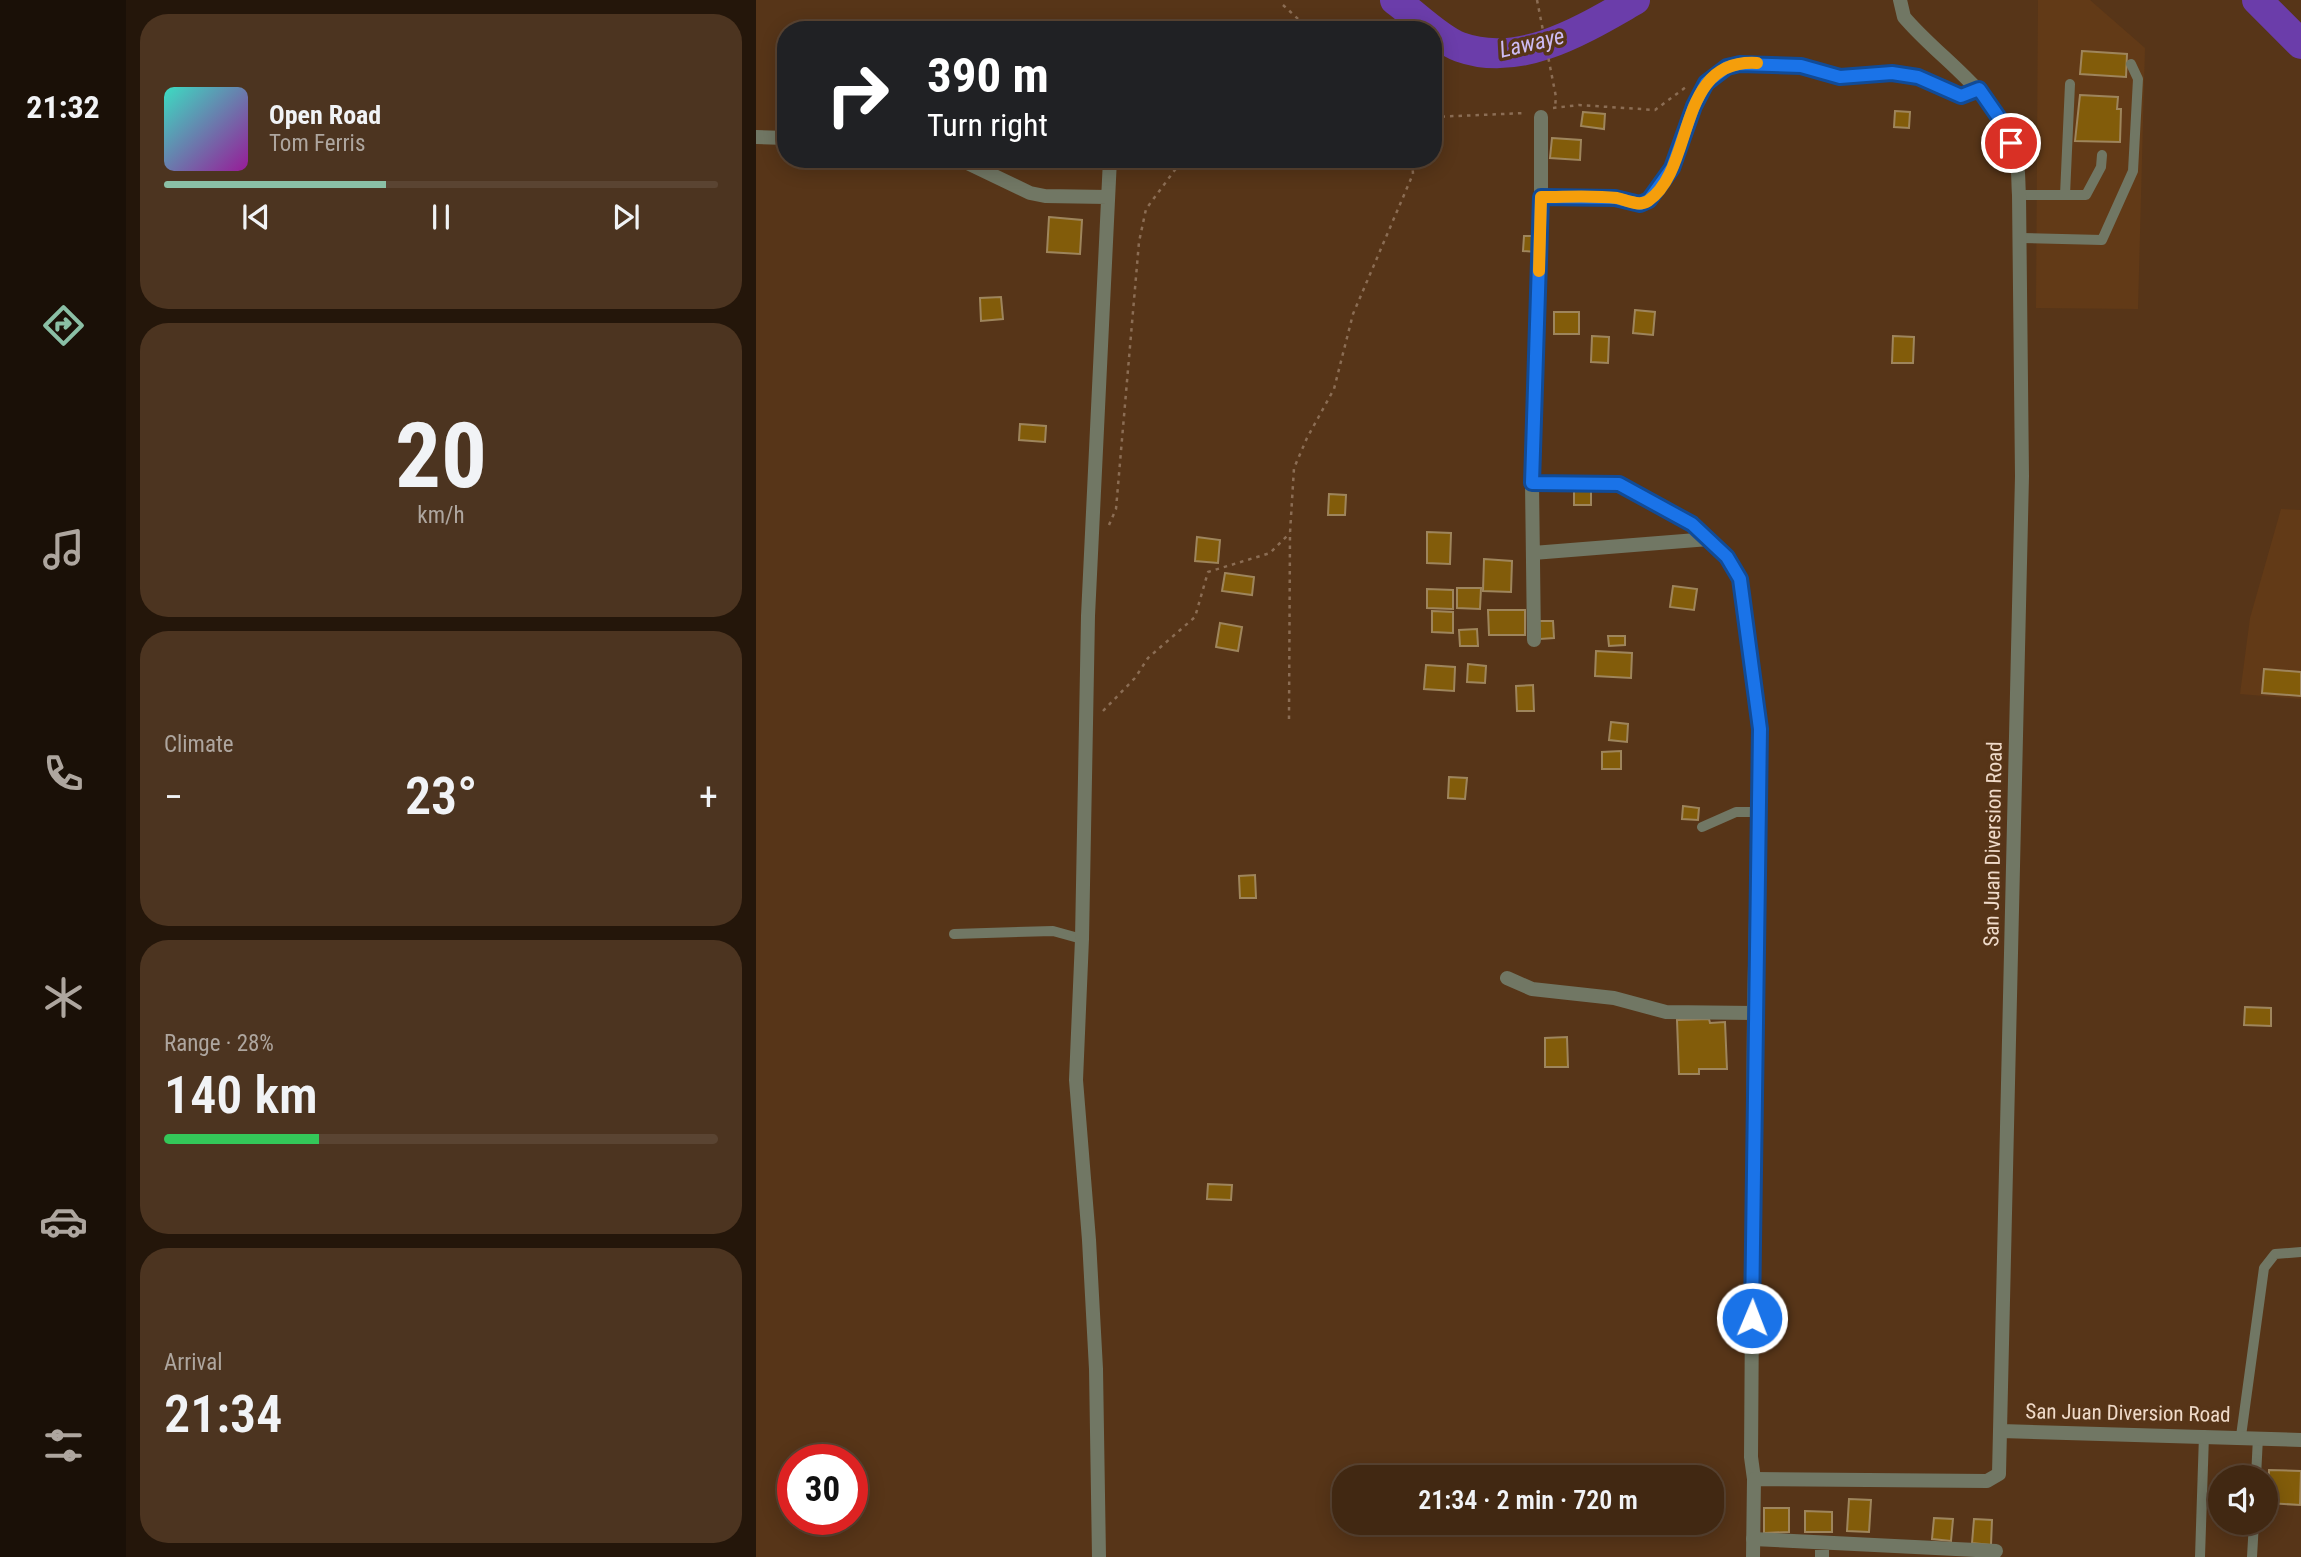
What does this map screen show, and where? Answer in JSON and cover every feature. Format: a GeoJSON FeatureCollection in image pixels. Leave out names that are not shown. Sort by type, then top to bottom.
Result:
{"type":"FeatureCollection","features":[{"type":"Feature","properties":{"kind":"street","name":"San Juan Diversion Road"},"geometry":{"type":"LineString","coordinates":[[1900,0],[1904,17],[1913,28],[1979,89],[2006,128],[2017,158],[2021,238],[2022,476],[2001,1431],[2241,1436],[2301,1440]]}},
{"type":"Feature","properties":{"kind":"street"},"geometry":{"type":"LineString","coordinates":[[1541,197],[1615,198],[1640,204],[1649,200],[1672,168],[1694,106],[1706,83],[1727,67],[1752,63],[1801,66],[1840,77],[1892,73],[1918,77],[1961,96],[1979,89]]}},
{"type":"Feature","properties":{"kind":"street"},"geometry":{"type":"LineString","coordinates":[[1534,640],[1532,483],[1541,117]]}},
{"type":"Feature","properties":{"kind":"street"},"geometry":{"type":"LineString","coordinates":[[756,136],[777,137]]}},
{"type":"Feature","properties":{"kind":"street"},"geometry":{"type":"LineString","coordinates":[[978,168],[1030,192],[1045,196],[1107,197]]}},
{"type":"Feature","properties":{"kind":"street"},"geometry":{"type":"LineString","coordinates":[[1099,1557],[1096,1369],[1076,1080],[1088,719],[1088,616],[1109,168]]}},
{"type":"Feature","properties":{"kind":"street"},"geometry":{"type":"LineString","coordinates":[[1532,483],[1619,484],[1672,512],[1709,539],[1727,557],[1740,579],[1760,729],[1757,812],[1759,882],[1754,1013],[1751,1457],[1754,1479],[1753,1557]]}},
{"type":"Feature","properties":{"kind":"street"},"geometry":{"type":"LineString","coordinates":[[1533,553],[1709,539]]}},
{"type":"Feature","properties":{"kind":"street"},"geometry":{"type":"LineString","coordinates":[[1507,978],[1532,989],[1614,999],[1666,1012],[1754,1013]]}},
{"type":"Feature","properties":{"kind":"street"},"geometry":{"type":"LineString","coordinates":[[1754,1479],[1987,1481],[1999,1474],[2001,1431]]}},
{"type":"Feature","properties":{"kind":"street"},"geometry":{"type":"LineString","coordinates":[[1753,1539],[1822,1550],[1959,1553],[1996,1551]]}},
{"type":"Feature","properties":{"kind":"lane"},"geometry":{"type":"LineString","coordinates":[[2021,238],[2102,240],[2133,171],[2138,79],[2131,64]]}},
{"type":"Feature","properties":{"kind":"lane"},"geometry":{"type":"LineString","coordinates":[[2065,195],[2070,84]]}},
{"type":"Feature","properties":{"kind":"lane"},"geometry":{"type":"LineString","coordinates":[[2019,195],[2086,195],[2101,167],[2102,155]]}},
{"type":"Feature","properties":{"kind":"lane"},"geometry":{"type":"LineString","coordinates":[[1702,827],[1736,813],[1757,812]]}},
{"type":"Feature","properties":{"kind":"lane"},"geometry":{"type":"LineString","coordinates":[[954,934],[1053,931],[1082,939]]}},
{"type":"Feature","properties":{"kind":"lane"},"geometry":{"type":"LineString","coordinates":[[2241,1436],[2264,1268],[2275,1254],[2301,1252]]}},
{"type":"Feature","properties":{"kind":"lane"},"geometry":{"type":"LineString","coordinates":[[2200,1557],[2204,1435]]}},
{"type":"Feature","properties":{"kind":"lane"},"geometry":{"type":"LineString","coordinates":[[2257,1465],[2258,1437]]}},
{"type":"Feature","properties":{"kind":"lane"},"geometry":{"type":"LineString","coordinates":[[2252,1557],[2253,1535]]}},
{"type":"Feature","properties":{"kind":"path"},"geometry":{"type":"LineString","coordinates":[[1537,0],[1556,97],[1555,107],[1579,105],[1655,110],[1690,84],[1714,77]]}},
{"type":"Feature","properties":{"kind":"path"},"geometry":{"type":"LineString","coordinates":[[1283,5],[1300,21]]}},
{"type":"Feature","properties":{"kind":"path"},"geometry":{"type":"LineString","coordinates":[[1442,117],[1481,116],[1512,111],[1541,117]]}},
{"type":"Feature","properties":{"kind":"path"},"geometry":{"type":"LineString","coordinates":[[1093,545],[1111,522],[1116,509],[1139,242],[1146,209],[1176,168]]}},
{"type":"Feature","properties":{"kind":"path"},"geometry":{"type":"LineString","coordinates":[[1289,719],[1290,533],[1294,468],[1334,389],[1353,314],[1413,174],[1413,168]]}},
{"type":"Feature","properties":{"kind":"path"},"geometry":{"type":"LineString","coordinates":[[1088,719],[1108,708],[1148,658],[1195,617],[1208,572],[1270,553],[1290,533]]}},
{"type":"Feature","properties":{"kind":"shaded area"},"geometry":{"type":"Polygon","coordinates":[[[2038,0],[2090,0],[2145,48],[2138,309],[2036,308],[2038,0]]]}},
{"type":"Feature","properties":{"kind":"shaded area"},"geometry":{"type":"Polygon","coordinates":[[[2281,509],[2301,510],[2301,699],[2240,694],[2250,618],[2281,509]]]}},
{"type":"Feature","properties":{"kind":"building"},"geometry":{"type":"Polygon","coordinates":[[[2082,51],[2127,54],[2126,77],[2080,74],[2082,51]]]}},
{"type":"Feature","properties":{"kind":"building"},"geometry":{"type":"Polygon","coordinates":[[[2080,95],[2118,97],[2117,109],[2121,109],[2120,142],[2075,141],[2080,95]]]}},
{"type":"Feature","properties":{"kind":"building"},"geometry":{"type":"Polygon","coordinates":[[[1895,111],[1910,112],[1909,128],[1894,127],[1895,111]]]}},
{"type":"Feature","properties":{"kind":"building"},"geometry":{"type":"Polygon","coordinates":[[[1583,112],[1605,114],[1604,129],[1581,126],[1583,112]]]}},
{"type":"Feature","properties":{"kind":"building"},"geometry":{"type":"Polygon","coordinates":[[[1552,138],[1581,140],[1580,160],[1550,158],[1552,138]]]}},
{"type":"Feature","properties":{"kind":"building"},"geometry":{"type":"Polygon","coordinates":[[[1049,217],[1082,220],[1080,254],[1047,252],[1049,217]]]}},
{"type":"Feature","properties":{"kind":"building"},"geometry":{"type":"Polygon","coordinates":[[[1524,236],[1537,236],[1536,252],[1523,251],[1524,236]]]}},
{"type":"Feature","properties":{"kind":"building"},"geometry":{"type":"Polygon","coordinates":[[[1001,297],[1003,319],[981,321],[980,298],[1001,297]]]}},
{"type":"Feature","properties":{"kind":"building"},"geometry":{"type":"Polygon","coordinates":[[[1635,310],[1655,312],[1653,335],[1633,333],[1635,310]]]}},
{"type":"Feature","properties":{"kind":"building"},"geometry":{"type":"Polygon","coordinates":[[[1554,312],[1579,312],[1579,334],[1554,334],[1554,312]]]}},
{"type":"Feature","properties":{"kind":"building"},"geometry":{"type":"Polygon","coordinates":[[[1592,336],[1609,337],[1608,363],[1591,362],[1592,336]]]}},
{"type":"Feature","properties":{"kind":"building"},"geometry":{"type":"Polygon","coordinates":[[[1893,336],[1914,337],[1913,363],[1892,363],[1893,336]]]}},
{"type":"Feature","properties":{"kind":"building"},"geometry":{"type":"Polygon","coordinates":[[[1020,424],[1046,426],[1045,442],[1019,440],[1020,424]]]}},
{"type":"Feature","properties":{"kind":"building"},"geometry":{"type":"Polygon","coordinates":[[[1574,491],[1591,491],[1591,505],[1574,505],[1574,491]]]}},
{"type":"Feature","properties":{"kind":"building"},"geometry":{"type":"Polygon","coordinates":[[[1329,494],[1346,495],[1345,515],[1328,515],[1329,494]]]}},
{"type":"Feature","properties":{"kind":"building"},"geometry":{"type":"Polygon","coordinates":[[[1427,532],[1451,533],[1450,564],[1427,563],[1427,532]]]}},
{"type":"Feature","properties":{"kind":"building"},"geometry":{"type":"Polygon","coordinates":[[[1197,537],[1220,540],[1218,563],[1195,561],[1197,537]]]}},
{"type":"Feature","properties":{"kind":"building"},"geometry":{"type":"Polygon","coordinates":[[[1484,559],[1512,561],[1511,592],[1483,591],[1484,559]]]}},
{"type":"Feature","properties":{"kind":"building"},"geometry":{"type":"Polygon","coordinates":[[[1225,573],[1254,577],[1252,595],[1222,591],[1225,573]]]}},
{"type":"Feature","properties":{"kind":"building"},"geometry":{"type":"Polygon","coordinates":[[[1673,586],[1697,589],[1694,610],[1670,607],[1673,586]]]}},
{"type":"Feature","properties":{"kind":"building"},"geometry":{"type":"Polygon","coordinates":[[[1457,588],[1481,588],[1480,609],[1457,608],[1457,588]]]}},
{"type":"Feature","properties":{"kind":"building"},"geometry":{"type":"Polygon","coordinates":[[[1427,589],[1453,590],[1453,609],[1427,608],[1427,589]]]}},
{"type":"Feature","properties":{"kind":"building"},"geometry":{"type":"Polygon","coordinates":[[[1488,610],[1525,610],[1525,635],[1489,635],[1488,610]]]}},
{"type":"Feature","properties":{"kind":"building"},"geometry":{"type":"Polygon","coordinates":[[[1432,611],[1453,612],[1453,633],[1432,632],[1432,611]]]}},
{"type":"Feature","properties":{"kind":"building"},"geometry":{"type":"Polygon","coordinates":[[[1539,621],[1553,621],[1554,638],[1540,639],[1539,621]]]}},
{"type":"Feature","properties":{"kind":"building"},"geometry":{"type":"Polygon","coordinates":[[[1220,623],[1242,627],[1238,651],[1216,647],[1220,623]]]}},
{"type":"Feature","properties":{"kind":"building"},"geometry":{"type":"Polygon","coordinates":[[[1477,629],[1478,646],[1460,646],[1459,630],[1477,629]]]}},
{"type":"Feature","properties":{"kind":"building"},"geometry":{"type":"Polygon","coordinates":[[[1608,636],[1625,636],[1625,645],[1609,646],[1608,636]]]}},
{"type":"Feature","properties":{"kind":"building"},"geometry":{"type":"Polygon","coordinates":[[[1596,651],[1632,653],[1631,678],[1595,676],[1596,651]]]}},
{"type":"Feature","properties":{"kind":"building"},"geometry":{"type":"Polygon","coordinates":[[[1468,664],[1486,666],[1485,683],[1467,682],[1468,664]]]}},
{"type":"Feature","properties":{"kind":"building"},"geometry":{"type":"Polygon","coordinates":[[[1426,665],[1455,667],[1454,691],[1424,689],[1426,665]]]}},
{"type":"Feature","properties":{"kind":"building"},"geometry":{"type":"Polygon","coordinates":[[[2264,669],[2301,672],[2301,696],[2262,693],[2264,669]]]}},
{"type":"Feature","properties":{"kind":"building"},"geometry":{"type":"Polygon","coordinates":[[[1533,685],[1534,711],[1517,711],[1516,686],[1533,685]]]}},
{"type":"Feature","properties":{"kind":"building"},"geometry":{"type":"Polygon","coordinates":[[[1611,722],[1628,724],[1627,742],[1609,740],[1611,722]]]}},
{"type":"Feature","properties":{"kind":"building"},"geometry":{"type":"Polygon","coordinates":[[[1621,751],[1621,769],[1602,769],[1602,752],[1621,751]]]}},
{"type":"Feature","properties":{"kind":"building"},"geometry":{"type":"Polygon","coordinates":[[[1449,777],[1467,778],[1465,799],[1448,798],[1449,777]]]}},
{"type":"Feature","properties":{"kind":"building"},"geometry":{"type":"Polygon","coordinates":[[[1683,806],[1699,808],[1698,820],[1682,819],[1683,806]]]}},
{"type":"Feature","properties":{"kind":"building"},"geometry":{"type":"Polygon","coordinates":[[[1255,875],[1256,898],[1240,898],[1239,876],[1255,875]]]}},
{"type":"Feature","properties":{"kind":"building"},"geometry":{"type":"Polygon","coordinates":[[[2245,1007],[2271,1008],[2271,1026],[2244,1025],[2245,1007]]]}},
{"type":"Feature","properties":{"kind":"building"},"geometry":{"type":"Polygon","coordinates":[[[1709,1019],[1710,1023],[1725,1022],[1727,1069],[1699,1069],[1699,1074],[1679,1074],[1677,1020],[1709,1019]]]}},
{"type":"Feature","properties":{"kind":"building"},"geometry":{"type":"Polygon","coordinates":[[[1567,1037],[1568,1067],[1545,1067],[1545,1038],[1567,1037]]]}},
{"type":"Feature","properties":{"kind":"building"},"geometry":{"type":"Polygon","coordinates":[[[1208,1184],[1232,1185],[1231,1200],[1207,1199],[1208,1184]]]}},
{"type":"Feature","properties":{"kind":"building"},"geometry":{"type":"Polygon","coordinates":[[[2278,1470],[2301,1471],[2300,1505],[2278,1504],[2278,1470]]]}},
{"type":"Feature","properties":{"kind":"building"},"geometry":{"type":"Polygon","coordinates":[[[1849,1499],[1871,1500],[1869,1532],[1847,1531],[1849,1499]]]}},
{"type":"Feature","properties":{"kind":"building"},"geometry":{"type":"Polygon","coordinates":[[[1764,1508],[1789,1508],[1789,1532],[1764,1533],[1764,1508]]]}},
{"type":"Feature","properties":{"kind":"building"},"geometry":{"type":"Polygon","coordinates":[[[1805,1511],[1832,1512],[1832,1532],[1805,1532],[1805,1511]]]}},
{"type":"Feature","properties":{"kind":"building"},"geometry":{"type":"Polygon","coordinates":[[[1934,1518],[1953,1519],[1951,1541],[1932,1539],[1934,1518]]]}},
{"type":"Feature","properties":{"kind":"building"},"geometry":{"type":"Polygon","coordinates":[[[1974,1519],[1992,1520],[1991,1545],[1972,1543],[1974,1519]]]}},
{"type":"Feature","properties":{"kind":"waterway","name":"Lawaye"},"geometry":{"type":"LineString","coordinates":[[1395,0],[1421,21]]}},
{"type":"Feature","properties":{"kind":"waterway","name":"Lawaye"},"geometry":{"type":"LineString","coordinates":[[1442,37],[1460,47],[1483,52],[1506,53],[1529,49],[1551,43],[1595,23],[1635,0]]}},
{"type":"Feature","properties":{"kind":"waterway","name":"Lawaye"},"geometry":{"type":"LineString","coordinates":[[2257,0],[2301,44]]}},
{"type":"Feature","properties":{"kind":"slow traffic"},"geometry":{"type":"LineString","coordinates":[[1539,271],[1541,197],[1615,198],[1640,204],[1649,200],[1672,168],[1694,106],[1706,83],[1727,67],[1757,63]]}},
{"type":"Feature","properties":{"kind":"route"},"geometry":{"type":"LineString","coordinates":[[1752,1318],[1754,1013],[1759,882],[1757,812],[1760,729],[1740,579],[1727,557],[1692,524],[1619,484],[1532,483],[1541,197],[1615,198],[1640,204],[1649,200],[1672,168],[1694,106],[1706,83],[1727,67],[1740,64],[1801,66],[1840,77],[1892,73],[1918,77],[1961,96],[1979,89],[2006,128],[2011,143]]}}]}
